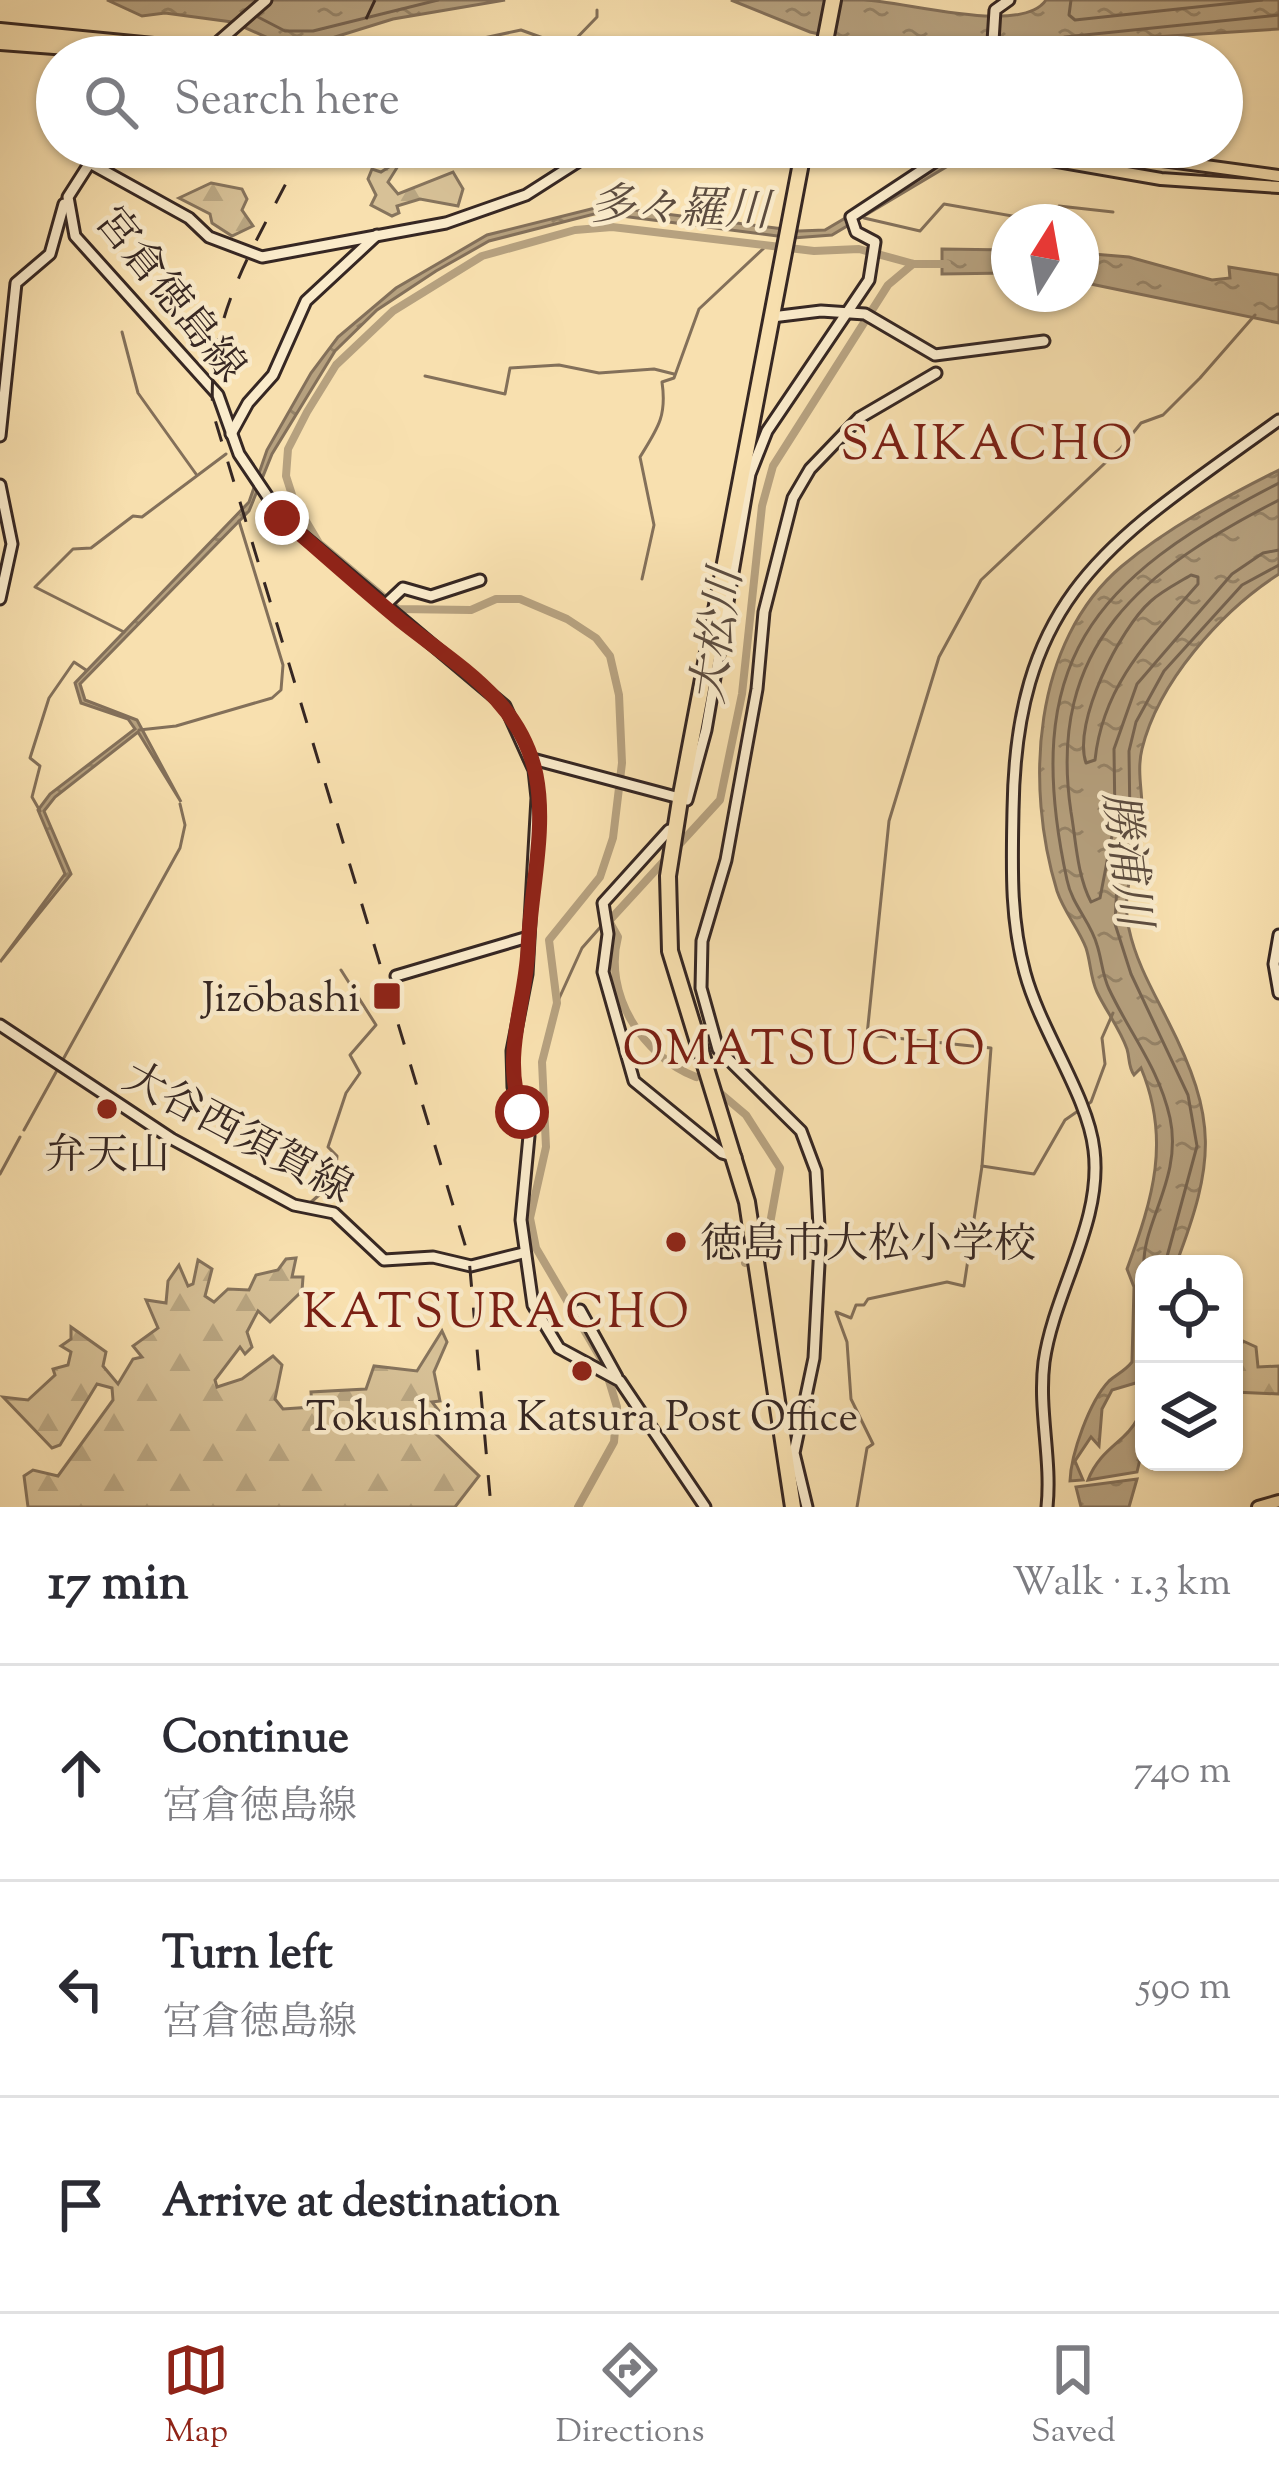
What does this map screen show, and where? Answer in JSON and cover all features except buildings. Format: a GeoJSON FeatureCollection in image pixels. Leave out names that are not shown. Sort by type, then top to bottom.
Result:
{"type":"FeatureCollection","features":[{"type":"Feature","properties":{"kind":"highway"},"geometry":{"type":"LineString","coordinates":[[823,36],[830,0]]}},
{"type":"Feature","properties":{"kind":"highway"},"geometry":{"type":"LineString","coordinates":[[0,31],[36,37]]}},
{"type":"Feature","properties":{"kind":"highway"},"geometry":{"type":"LineString","coordinates":[[0,43],[36,43]]}},
{"type":"Feature","properties":{"kind":"highway"},"geometry":{"type":"LineString","coordinates":[[790,1507],[733,1157],[670,976],[666,878],[671,830],[797,168]]}},
{"type":"Feature","properties":{"kind":"main road"},"geometry":{"type":"LineString","coordinates":[[224,36],[266,0]]}},
{"type":"Feature","properties":{"kind":"main road"},"geometry":{"type":"LineString","coordinates":[[993,36],[994,10],[1009,0]]}},
{"type":"Feature","properties":{"kind":"main road","name":"宮倉徳島線"},"geometry":{"type":"LineString","coordinates":[[85,168],[67,200],[75,236],[218,395],[231,434],[282,518],[494,694],[510,713],[536,776],[527,974],[512,1051],[513,1087],[530,1141],[521,1208],[533,1305],[552,1342],[611,1374],[705,1507]]}},
{"type":"Feature","properties":{"kind":"main road"},"geometry":{"type":"LineString","coordinates":[[99,168],[189,218],[209,237],[254,256],[438,226],[517,200],[568,168]]}},
{"type":"Feature","properties":{"kind":"main road"},"geometry":{"type":"LineString","coordinates":[[530,758],[687,800],[706,730],[750,474],[767,431],[853,311],[872,275],[875,252],[852,223],[928,168]]}},
{"type":"Feature","properties":{"kind":"main road"},"geometry":{"type":"LineString","coordinates":[[1107,168],[1161,178],[1279,176]]}},
{"type":"Feature","properties":{"kind":"main road"},"geometry":{"type":"LineString","coordinates":[[1180,168],[1279,188]]}},
{"type":"Feature","properties":{"kind":"main road"},"geometry":{"type":"LineString","coordinates":[[0,436],[16,283],[50,254],[67,200]]}},
{"type":"Feature","properties":{"kind":"main road"},"geometry":{"type":"LineString","coordinates":[[57,229],[75,236]]}},
{"type":"Feature","properties":{"kind":"main road"},"geometry":{"type":"LineString","coordinates":[[231,434],[248,403],[273,375],[306,301],[377,233]]}},
{"type":"Feature","properties":{"kind":"main road"},"geometry":{"type":"LineString","coordinates":[[769,317],[853,311],[886,322],[935,355],[1044,340]]}},
{"type":"Feature","properties":{"kind":"main road"},"geometry":{"type":"LineString","coordinates":[[807,1507],[794,1453],[814,1358],[820,1245],[816,1171],[801,1132],[718,1049],[702,996],[702,941],[726,860],[756,698],[764,612],[793,498],[810,469],[860,418],[936,373]]}},
{"type":"Feature","properties":{"kind":"main road"},"geometry":{"type":"LineString","coordinates":[[1047,1507],[1046,1348],[1091,1206],[1096,1164],[1089,1124],[1046,1036],[1014,926],[1013,758],[1022,700],[1047,634],[1085,573],[1279,420]]}},
{"type":"Feature","properties":{"kind":"main road"},"geometry":{"type":"LineString","coordinates":[[0,485],[12,544],[0,599]]}},
{"type":"Feature","properties":{"kind":"main road"},"geometry":{"type":"LineString","coordinates":[[387,603],[403,588],[431,596],[480,580]]}},
{"type":"Feature","properties":{"kind":"main road"},"geometry":{"type":"LineString","coordinates":[[671,830],[612,891],[601,913],[608,934],[603,972],[634,1081],[733,1157]]}},
{"type":"Feature","properties":{"kind":"main road"},"geometry":{"type":"LineString","coordinates":[[1279,935],[1274,967],[1279,992]]}},
{"type":"Feature","properties":{"kind":"main road"},"geometry":{"type":"LineString","coordinates":[[396,976],[528,938]]}},
{"type":"Feature","properties":{"kind":"main road","name":"大谷西須賀線"},"geometry":{"type":"LineString","coordinates":[[0,1025],[172,1139],[294,1205],[334,1213],[384,1260],[433,1257],[470,1266],[523,1253]]}},
{"type":"Feature","properties":{"kind":"main road"},"geometry":{"type":"LineString","coordinates":[[580,1310],[611,1374]]}},
{"type":"Feature","properties":{"kind":"main road"},"geometry":{"type":"LineString","coordinates":[[1258,1507],[1279,1501]]}},
{"type":"Feature","properties":{"kind":"green space"},"geometry":{"type":"Polygon","coordinates":[[[397,168],[388,182],[398,194],[453,172],[463,189],[458,206],[420,199],[397,206],[399,213],[392,216],[371,205],[376,195],[368,179],[372,169],[397,168]]]}},
{"type":"Feature","properties":{"kind":"green space"},"geometry":{"type":"Polygon","coordinates":[[[211,183],[242,189],[247,199],[242,210],[253,226],[232,236],[212,223],[210,214],[179,198],[211,183]]]}},
{"type":"Feature","properties":{"kind":"green space"},"geometry":{"type":"Polygon","coordinates":[[[296,1258],[292,1277],[303,1277],[302,1291],[270,1322],[258,1311],[247,1332],[252,1347],[245,1354],[240,1347],[215,1380],[217,1387],[242,1379],[273,1356],[282,1365],[275,1399],[283,1409],[312,1407],[311,1392],[366,1389],[374,1366],[417,1371],[442,1331],[447,1342],[434,1372],[440,1401],[432,1402],[439,1411],[434,1432],[479,1476],[455,1507],[28,1507],[24,1476],[33,1470],[58,1476],[113,1400],[112,1388],[97,1384],[60,1445],[52,1448],[3,1397],[28,1400],[55,1375],[53,1369],[68,1365],[71,1352],[61,1346],[71,1339],[71,1327],[106,1352],[103,1366],[118,1384],[133,1359],[142,1357],[133,1346],[158,1328],[146,1300],[166,1303],[168,1281],[179,1265],[188,1286],[193,1284],[198,1260],[212,1269],[205,1296],[214,1302],[228,1289],[249,1290],[256,1275],[278,1270],[286,1259],[296,1258]]]}},
{"type":"Feature","properties":{"kind":"green space"},"geometry":{"type":"Polygon","coordinates":[[[1243,1341],[1256,1347],[1258,1367],[1279,1366],[1279,1394],[1243,1392],[1243,1341]]]}},
{"type":"Feature","properties":{"kind":"water"},"geometry":{"type":"Polygon","coordinates":[[[107,0],[505,0],[393,19],[338,36],[264,36],[232,22],[165,13],[142,16],[107,0]]]}},
{"type":"Feature","properties":{"kind":"water"},"geometry":{"type":"Polygon","coordinates":[[[731,0],[864,0],[989,16],[1033,10],[1046,0],[1279,0],[1279,29],[1169,36],[828,36],[731,0]]]}},
{"type":"Feature","properties":{"kind":"water"},"geometry":{"type":"Polygon","coordinates":[[[930,168],[944,168],[832,235],[793,238],[598,213],[489,241],[377,310],[335,351],[272,454],[249,511],[80,684],[85,700],[137,720],[181,802],[138,732],[55,797],[44,811],[71,874],[0,962],[65,874],[38,810],[50,794],[135,729],[128,719],[81,703],[75,683],[249,502],[267,450],[311,373],[338,337],[396,288],[487,235],[603,206],[799,231],[825,230],[930,168]]]}},
{"type":"Feature","properties":{"kind":"water"},"geometry":{"type":"Polygon","coordinates":[[[942,249],[991,250],[991,273],[942,274],[942,249]]]}},
{"type":"Feature","properties":{"kind":"water"},"geometry":{"type":"Polygon","coordinates":[[[1099,254],[1129,257],[1212,280],[1230,278],[1229,267],[1279,275],[1279,323],[1099,286],[1099,254]]]}},
{"type":"Feature","properties":{"kind":"water","name":"勝浦川"},"geometry":{"type":"Polygon","coordinates":[[[1279,470],[1279,574],[1235,608],[1194,651],[1150,724],[1142,749],[1142,821],[1127,915],[1140,965],[1196,1086],[1203,1114],[1204,1168],[1179,1255],[1135,1255],[1135,1383],[1112,1390],[1102,1409],[1099,1446],[1091,1437],[1075,1461],[1083,1480],[1070,1481],[1078,1443],[1088,1415],[1109,1381],[1132,1362],[1134,1287],[1127,1269],[1151,1193],[1157,1145],[1141,1068],[1134,1075],[1124,1042],[1095,986],[1086,948],[1057,891],[1041,807],[1044,718],[1053,675],[1069,634],[1092,597],[1122,566],[1218,502],[1279,470]]]}},
{"type":"Feature","properties":{"kind":"water"},"geometry":{"type":"Polygon","coordinates":[[[1135,1422],[1137,1472],[1088,1480],[1105,1454],[1135,1422]]]}},
{"type":"Feature","properties":{"kind":"water"},"geometry":{"type":"Polygon","coordinates":[[[1137,1479],[1129,1507],[1081,1507],[1076,1487],[1137,1479]]]}},
{"type":"Feature","properties":{"kind":"waterway"},"geometry":{"type":"LineString","coordinates":[[579,36],[597,17],[597,10]]}},
{"type":"Feature","properties":{"kind":"waterway"},"geometry":{"type":"LineString","coordinates":[[493,36],[521,30],[538,36]]}},
{"type":"Feature","properties":{"kind":"waterway"},"geometry":{"type":"LineString","coordinates":[[864,218],[920,231],[944,204],[991,212]]}},
{"type":"Feature","properties":{"kind":"waterway"},"geometry":{"type":"LineString","coordinates":[[1099,210],[1113,212]]}},
{"type":"Feature","properties":{"kind":"waterway","name":"多々羅川"},"geometry":{"type":"LineString","coordinates":[[578,1507],[614,1442],[617,1407],[604,1364],[536,1248],[530,1218],[546,1147],[542,1062],[557,1003],[549,940],[600,877],[613,838],[622,763],[619,695],[610,656],[596,638],[567,619],[520,599],[496,599],[471,610],[398,609],[319,543],[294,501],[286,476],[288,449],[336,365],[393,311],[482,256],[575,230],[612,227],[814,251],[859,249],[914,264],[947,264]]}},
{"type":"Feature","properties":{"kind":"waterway"},"geometry":{"type":"LineString","coordinates":[[642,579],[654,525],[640,457],[660,421],[662,382],[674,378],[699,309],[765,247]]}},
{"type":"Feature","properties":{"kind":"waterway","name":"大松川"},"geometry":{"type":"LineString","coordinates":[[696,1077],[659,1054],[631,1020],[616,980],[618,937],[609,921],[720,800],[742,694],[762,506],[773,466],[888,285],[913,264]]}},
{"type":"Feature","properties":{"kind":"waterway"},"geometry":{"type":"LineString","coordinates":[[982,1166],[991,1048],[867,1035],[889,821],[939,657],[981,580],[1121,448],[1141,423],[1163,415],[1255,315]]}},
{"type":"Feature","properties":{"kind":"waterway"},"geometry":{"type":"LineString","coordinates":[[122,332],[138,393],[196,474]]}},
{"type":"Feature","properties":{"kind":"waterway"},"geometry":{"type":"LineString","coordinates":[[425,376],[505,394],[510,368],[559,365],[599,373],[654,369],[674,374]]}},
{"type":"Feature","properties":{"kind":"waterway"},"geometry":{"type":"LineString","coordinates":[[124,632],[35,587],[73,549],[91,548],[133,516],[142,517],[226,454]]}},
{"type":"Feature","properties":{"kind":"waterway"},"geometry":{"type":"LineString","coordinates":[[139,730],[176,726],[272,698],[281,690],[283,665],[239,521]]}},
{"type":"Feature","properties":{"kind":"waterway"},"geometry":{"type":"LineString","coordinates":[[40,811],[32,797],[40,766],[30,758],[49,698],[74,662],[86,670]]}},
{"type":"Feature","properties":{"kind":"waterway"},"geometry":{"type":"LineString","coordinates":[[24,1130],[180,848],[185,825],[180,804]]}},
{"type":"Feature","properties":{"kind":"waterway"},"geometry":{"type":"LineString","coordinates":[[557,1003],[582,948],[604,923]]}},
{"type":"Feature","properties":{"kind":"waterway"},"geometry":{"type":"LineString","coordinates":[[310,1203],[335,1181],[337,1156],[328,1147],[346,1093],[360,1073],[350,1055],[376,1025],[341,970]]}},
{"type":"Feature","properties":{"kind":"waterway"},"geometry":{"type":"LineString","coordinates":[[857,1507],[867,1448],[873,1444],[851,1399],[847,1342],[836,1312],[851,1318],[856,1305],[868,1299],[947,1282],[964,1286],[982,1166],[1034,1174],[1065,1120],[1091,1102],[1105,1064],[1102,1038],[1113,1013]]}},
{"type":"Feature","properties":{"kind":"waterway","name":"大松川"},"geometry":{"type":"LineString","coordinates":[[720,1093],[746,1115],[780,1168],[764,1257],[745,1263]]}},
{"type":"Feature","properties":{"kind":"waterway"},"geometry":{"type":"LineString","coordinates":[[0,1174],[20,1137]]}},
{"type":"Feature","properties":{"kind":"railway"},"geometry":{"type":"LineString","coordinates":[[358,36],[375,0]]}},
{"type":"Feature","properties":{"kind":"railway"},"geometry":{"type":"LineString","coordinates":[[293,168],[227,307],[213,376],[213,413],[469,1258],[491,1507]]}},
{"type":"Feature","properties":{"kind":"place","name":"Jizōbashi"},"geometry":{"type":"Point","coordinates":[387,996]}},
{"type":"Feature","properties":{"kind":"place","name":"弁天山"},"geometry":{"type":"Point","coordinates":[107,1109]}},
{"type":"Feature","properties":{"kind":"place","name":"徳島市大松小学校"},"geometry":{"type":"Point","coordinates":[676,1242]}},
{"type":"Feature","properties":{"kind":"place","name":"Tokushima Katsura Post Office"},"geometry":{"type":"Point","coordinates":[582,1371]}},
{"type":"Feature","properties":{"kind":"district","name":"SAIKACHO"},"geometry":{"type":"Point","coordinates":[988,442]}},
{"type":"Feature","properties":{"kind":"district","name":"OMATSUCHO"},"geometry":{"type":"Point","coordinates":[805,1047]}},
{"type":"Feature","properties":{"kind":"district","name":"KATSURACHO"},"geometry":{"type":"Point","coordinates":[497,1310]}},
{"type":"Feature","properties":{"kind":"route"},"geometry":{"type":"LineString","coordinates":[[282,518],[485,685],[517,726],[536,776],[537,811],[527,974],[512,1051],[513,1087],[522,1112]]}}]}
